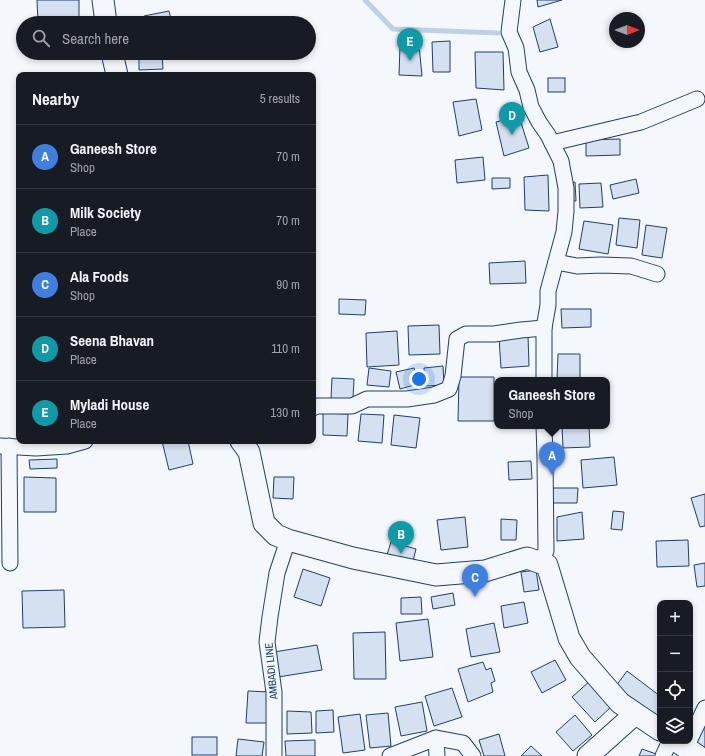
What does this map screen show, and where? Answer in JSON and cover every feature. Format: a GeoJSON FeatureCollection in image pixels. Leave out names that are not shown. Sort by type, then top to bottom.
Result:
{"type":"FeatureCollection","features":[{"type":"Feature","properties":{"kind":"main road"},"geometry":{"type":"LineString","coordinates":[[102,0],[105,16]]}},
{"type":"Feature","properties":{"kind":"main road"},"geometry":{"type":"LineString","coordinates":[[114,60],[116,72]]}},
{"type":"Feature","properties":{"kind":"main road"},"geometry":{"type":"LineString","coordinates":[[246,444],[264,524],[276,535],[288,540],[353,558],[436,575],[485,571],[527,558],[547,565],[569,638],[580,657],[620,703],[657,728]]}},
{"type":"Feature","properties":{"kind":"main road"},"geometry":{"type":"LineString","coordinates":[[588,756],[635,714]]}},
{"type":"Feature","properties":{"kind":"street"},"geometry":{"type":"LineString","coordinates":[[513,0],[509,32],[516,48],[520,72],[527,90],[531,107],[561,161],[566,188],[564,232],[548,291],[548,305],[544,328],[544,377]]}},
{"type":"Feature","properties":{"kind":"street"},"geometry":{"type":"LineString","coordinates":[[552,143],[641,122],[697,99]]}},
{"type":"Feature","properties":{"kind":"street"},"geometry":{"type":"LineString","coordinates":[[556,262],[578,266],[631,266],[657,274]]}},
{"type":"Feature","properties":{"kind":"street"},"geometry":{"type":"LineString","coordinates":[[316,407],[352,406],[368,399],[407,399],[434,394],[449,389],[453,376],[457,339],[466,334],[494,334],[544,328]]}},
{"type":"Feature","properties":{"kind":"street"},"geometry":{"type":"LineString","coordinates":[[540,562],[546,551],[544,429]]}},
{"type":"Feature","properties":{"kind":"street"},"geometry":{"type":"LineString","coordinates":[[10,563],[5,446],[36,448],[67,446],[74,444]]}},
{"type":"Feature","properties":{"kind":"street","name":"AMBADI LINE"},"geometry":{"type":"LineString","coordinates":[[274,756],[274,692],[267,642],[277,573],[288,540]]}},
{"type":"Feature","properties":{"kind":"street"},"geometry":{"type":"LineString","coordinates":[[693,730],[705,708]]}},
{"type":"Feature","properties":{"kind":"street"},"geometry":{"type":"LineString","coordinates":[[436,738],[437,756]]}},
{"type":"Feature","properties":{"kind":"street"},"geometry":{"type":"LineString","coordinates":[[390,756],[436,738],[463,743],[473,756]]}},
{"type":"Feature","properties":{"kind":"street"},"geometry":{"type":"LineString","coordinates":[[663,756],[685,744]]}},
{"type":"Feature","properties":{"kind":"building"},"geometry":{"type":"Polygon","coordinates":[[[37,0],[79,0],[79,16],[38,16],[37,0]]]}},
{"type":"Feature","properties":{"kind":"building"},"geometry":{"type":"Polygon","coordinates":[[[537,0],[562,0],[538,7],[537,0]]]}},
{"type":"Feature","properties":{"kind":"building"},"geometry":{"type":"Polygon","coordinates":[[[169,11],[170,16],[144,16],[169,11]]]}},
{"type":"Feature","properties":{"kind":"building"},"geometry":{"type":"Polygon","coordinates":[[[550,19],[558,47],[540,52],[533,27],[550,19]]]}},
{"type":"Feature","properties":{"kind":"building"},"geometry":{"type":"Polygon","coordinates":[[[450,41],[450,72],[433,72],[432,42],[450,41]]]}},
{"type":"Feature","properties":{"kind":"building"},"geometry":{"type":"Polygon","coordinates":[[[419,45],[422,76],[399,75],[400,46],[419,45]]]}},
{"type":"Feature","properties":{"kind":"building"},"geometry":{"type":"Polygon","coordinates":[[[475,52],[503,52],[504,90],[476,88],[475,52]]]}},
{"type":"Feature","properties":{"kind":"building"},"geometry":{"type":"Polygon","coordinates":[[[139,60],[162,60],[163,69],[139,70],[139,60]]]}},
{"type":"Feature","properties":{"kind":"building"},"geometry":{"type":"Polygon","coordinates":[[[548,78],[565,78],[565,92],[548,92],[548,78]]]}},
{"type":"Feature","properties":{"kind":"building"},"geometry":{"type":"Polygon","coordinates":[[[476,99],[482,130],[459,136],[453,102],[476,99]]]}},
{"type":"Feature","properties":{"kind":"building"},"geometry":{"type":"Polygon","coordinates":[[[519,116],[529,148],[504,156],[496,122],[519,116]]]}},
{"type":"Feature","properties":{"kind":"building"},"geometry":{"type":"Polygon","coordinates":[[[620,139],[620,155],[586,156],[586,140],[620,139]]]}},
{"type":"Feature","properties":{"kind":"building"},"geometry":{"type":"Polygon","coordinates":[[[483,157],[485,180],[457,183],[455,160],[483,157]]]}},
{"type":"Feature","properties":{"kind":"building"},"geometry":{"type":"Polygon","coordinates":[[[548,175],[549,211],[525,210],[524,177],[548,175]]]}},
{"type":"Feature","properties":{"kind":"building"},"geometry":{"type":"Polygon","coordinates":[[[492,178],[510,178],[510,188],[492,189],[492,178]]]}},
{"type":"Feature","properties":{"kind":"building"},"geometry":{"type":"Polygon","coordinates":[[[636,179],[639,193],[613,199],[610,185],[636,179]]]}},
{"type":"Feature","properties":{"kind":"building"},"geometry":{"type":"Polygon","coordinates":[[[575,182],[576,201],[570,201],[569,183],[575,182]]]}},
{"type":"Feature","properties":{"kind":"building"},"geometry":{"type":"Polygon","coordinates":[[[601,183],[603,207],[580,208],[579,184],[601,183]]]}},
{"type":"Feature","properties":{"kind":"building"},"geometry":{"type":"Polygon","coordinates":[[[619,218],[640,220],[637,248],[616,245],[619,218]]]}},
{"type":"Feature","properties":{"kind":"building"},"geometry":{"type":"Polygon","coordinates":[[[584,221],[613,225],[608,254],[579,249],[584,221]]]}},
{"type":"Feature","properties":{"kind":"building"},"geometry":{"type":"Polygon","coordinates":[[[646,225],[667,228],[662,258],[642,255],[646,225]]]}},
{"type":"Feature","properties":{"kind":"building"},"geometry":{"type":"Polygon","coordinates":[[[525,261],[526,283],[490,284],[489,263],[525,261]]]}},
{"type":"Feature","properties":{"kind":"building"},"geometry":{"type":"Polygon","coordinates":[[[339,299],[366,300],[365,315],[339,314],[339,299]]]}},
{"type":"Feature","properties":{"kind":"building"},"geometry":{"type":"Polygon","coordinates":[[[561,309],[591,309],[591,327],[562,328],[561,309]]]}},
{"type":"Feature","properties":{"kind":"building"},"geometry":{"type":"Polygon","coordinates":[[[439,325],[440,354],[409,355],[408,326],[439,325]]]}},
{"type":"Feature","properties":{"kind":"building"},"geometry":{"type":"Polygon","coordinates":[[[397,331],[399,365],[367,367],[366,333],[397,331]]]}},
{"type":"Feature","properties":{"kind":"building"},"geometry":{"type":"Polygon","coordinates":[[[528,336],[529,366],[501,368],[499,337],[528,336]]]}},
{"type":"Feature","properties":{"kind":"building"},"geometry":{"type":"Polygon","coordinates":[[[558,354],[580,354],[580,377],[557,377],[558,354]]]}},
{"type":"Feature","properties":{"kind":"building"},"geometry":{"type":"Polygon","coordinates":[[[443,366],[444,385],[425,386],[424,368],[443,366]]]}},
{"type":"Feature","properties":{"kind":"building"},"geometry":{"type":"Polygon","coordinates":[[[369,368],[391,371],[389,387],[367,385],[369,368]]]}},
{"type":"Feature","properties":{"kind":"building"},"geometry":{"type":"Polygon","coordinates":[[[414,368],[418,384],[400,389],[396,372],[414,368]]]}},
{"type":"Feature","properties":{"kind":"building"},"geometry":{"type":"Polygon","coordinates":[[[459,377],[494,377],[494,421],[458,421],[459,377]]]}},
{"type":"Feature","properties":{"kind":"building"},"geometry":{"type":"Polygon","coordinates":[[[332,378],[354,379],[353,399],[331,399],[332,378]]]}},
{"type":"Feature","properties":{"kind":"building"},"geometry":{"type":"Polygon","coordinates":[[[323,413],[348,414],[347,436],[323,435],[323,413]]]}},
{"type":"Feature","properties":{"kind":"building"},"geometry":{"type":"Polygon","coordinates":[[[361,414],[384,415],[382,443],[358,441],[361,414]]]}},
{"type":"Feature","properties":{"kind":"building"},"geometry":{"type":"Polygon","coordinates":[[[394,415],[420,418],[416,448],[391,445],[394,415]]]}},
{"type":"Feature","properties":{"kind":"building"},"geometry":{"type":"Polygon","coordinates":[[[562,429],[589,429],[590,447],[563,448],[562,429]]]}},
{"type":"Feature","properties":{"kind":"building"},"geometry":{"type":"Polygon","coordinates":[[[163,444],[189,444],[193,464],[169,470],[163,444]]]}},
{"type":"Feature","properties":{"kind":"building"},"geometry":{"type":"Polygon","coordinates":[[[614,457],[617,485],[583,488],[581,460],[614,457]]]}},
{"type":"Feature","properties":{"kind":"building"},"geometry":{"type":"Polygon","coordinates":[[[57,459],[57,468],[30,469],[29,460],[57,459]]]}},
{"type":"Feature","properties":{"kind":"building"},"geometry":{"type":"Polygon","coordinates":[[[531,461],[532,479],[509,480],[508,462],[531,461]]]}},
{"type":"Feature","properties":{"kind":"building"},"geometry":{"type":"Polygon","coordinates":[[[24,477],[56,478],[56,512],[24,512],[24,477]]]}},
{"type":"Feature","properties":{"kind":"building"},"geometry":{"type":"Polygon","coordinates":[[[274,477],[294,477],[293,499],[273,498],[274,477]]]}},
{"type":"Feature","properties":{"kind":"building"},"geometry":{"type":"Polygon","coordinates":[[[553,488],[578,488],[577,503],[553,503],[553,488]]]}},
{"type":"Feature","properties":{"kind":"building"},"geometry":{"type":"Polygon","coordinates":[[[705,494],[705,526],[700,527],[691,498],[705,494]]]}},
{"type":"Feature","properties":{"kind":"building"},"geometry":{"type":"Polygon","coordinates":[[[613,511],[624,512],[622,530],[611,529],[613,511]]]}},
{"type":"Feature","properties":{"kind":"building"},"geometry":{"type":"Polygon","coordinates":[[[582,512],[584,539],[557,541],[557,517],[582,512]]]}},
{"type":"Feature","properties":{"kind":"building"},"geometry":{"type":"Polygon","coordinates":[[[465,517],[468,547],[441,550],[437,520],[465,517]]]}},
{"type":"Feature","properties":{"kind":"building"},"geometry":{"type":"Polygon","coordinates":[[[501,519],[517,520],[516,540],[501,540],[501,519]]]}},
{"type":"Feature","properties":{"kind":"building"},"geometry":{"type":"Polygon","coordinates":[[[688,540],[689,566],[657,567],[656,541],[688,540]]]}},
{"type":"Feature","properties":{"kind":"building"},"geometry":{"type":"Polygon","coordinates":[[[391,542],[416,549],[412,565],[386,558],[391,542]]]}},
{"type":"Feature","properties":{"kind":"building"},"geometry":{"type":"Polygon","coordinates":[[[705,563],[705,586],[697,587],[694,565],[705,563]]]}},
{"type":"Feature","properties":{"kind":"building"},"geometry":{"type":"Polygon","coordinates":[[[303,569],[330,578],[321,606],[294,597],[303,569]]]}},
{"type":"Feature","properties":{"kind":"building"},"geometry":{"type":"Polygon","coordinates":[[[536,570],[539,590],[524,592],[521,572],[536,570]]]}},
{"type":"Feature","properties":{"kind":"building"},"geometry":{"type":"Polygon","coordinates":[[[64,590],[65,627],[23,628],[22,591],[64,590]]]}},
{"type":"Feature","properties":{"kind":"building"},"geometry":{"type":"Polygon","coordinates":[[[453,593],[455,605],[433,609],[431,597],[453,593]]]}},
{"type":"Feature","properties":{"kind":"building"},"geometry":{"type":"Polygon","coordinates":[[[421,597],[422,614],[401,614],[401,598],[421,597]]]}},
{"type":"Feature","properties":{"kind":"building"},"geometry":{"type":"Polygon","coordinates":[[[524,602],[528,623],[504,628],[501,606],[524,602]]]}},
{"type":"Feature","properties":{"kind":"building"},"geometry":{"type":"Polygon","coordinates":[[[428,619],[433,657],[400,661],[396,623],[428,619]]]}},
{"type":"Feature","properties":{"kind":"building"},"geometry":{"type":"Polygon","coordinates":[[[494,623],[500,652],[471,657],[466,629],[494,623]]]}},
{"type":"Feature","properties":{"kind":"building"},"geometry":{"type":"Polygon","coordinates":[[[385,632],[386,679],[354,679],[353,633],[385,632]]]}},
{"type":"Feature","properties":{"kind":"building"},"geometry":{"type":"Polygon","coordinates":[[[317,645],[322,670],[278,677],[274,652],[317,645]]]}},
{"type":"Feature","properties":{"kind":"building"},"geometry":{"type":"Polygon","coordinates":[[[555,660],[566,680],[542,693],[531,672],[555,660]]]}},
{"type":"Feature","properties":{"kind":"building"},"geometry":{"type":"Polygon","coordinates":[[[483,662],[486,670],[491,668],[495,681],[491,683],[493,692],[468,702],[458,669],[483,662]]]}},
{"type":"Feature","properties":{"kind":"building"},"geometry":{"type":"Polygon","coordinates":[[[627,671],[657,694],[657,717],[616,686],[627,671]]]}},
{"type":"Feature","properties":{"kind":"building"},"geometry":{"type":"Polygon","coordinates":[[[590,681],[612,706],[595,722],[572,697],[590,681]]]}},
{"type":"Feature","properties":{"kind":"building"},"geometry":{"type":"Polygon","coordinates":[[[452,688],[462,717],[434,726],[425,696],[452,688]]]}},
{"type":"Feature","properties":{"kind":"building"},"geometry":{"type":"Polygon","coordinates":[[[248,691],[269,692],[267,723],[246,723],[248,691]]]}},
{"type":"Feature","properties":{"kind":"building"},"geometry":{"type":"Polygon","coordinates":[[[422,702],[427,731],[401,736],[395,707],[422,702]]]}},
{"type":"Feature","properties":{"kind":"building"},"geometry":{"type":"Polygon","coordinates":[[[333,710],[334,732],[316,733],[316,711],[333,710]]]}},
{"type":"Feature","properties":{"kind":"building"},"geometry":{"type":"Polygon","coordinates":[[[287,711],[311,712],[312,733],[287,734],[287,711]]]}},
{"type":"Feature","properties":{"kind":"building"},"geometry":{"type":"Polygon","coordinates":[[[388,713],[391,746],[370,748],[366,715],[388,713]]]}},
{"type":"Feature","properties":{"kind":"building"},"geometry":{"type":"Polygon","coordinates":[[[360,714],[365,750],[343,753],[338,717],[360,714]]]}},
{"type":"Feature","properties":{"kind":"building"},"geometry":{"type":"Polygon","coordinates":[[[575,715],[592,735],[573,751],[556,732],[575,715]]]}},
{"type":"Feature","properties":{"kind":"building"},"geometry":{"type":"Polygon","coordinates":[[[705,720],[705,749],[694,744],[705,720]]]}},
{"type":"Feature","properties":{"kind":"building"},"geometry":{"type":"Polygon","coordinates":[[[499,734],[505,756],[484,756],[479,740],[499,734]]]}},
{"type":"Feature","properties":{"kind":"building"},"geometry":{"type":"Polygon","coordinates":[[[192,737],[217,737],[217,755],[192,755],[192,737]]]}},
{"type":"Feature","properties":{"kind":"building"},"geometry":{"type":"Polygon","coordinates":[[[238,739],[264,742],[262,756],[236,756],[238,739]]]}},
{"type":"Feature","properties":{"kind":"building"},"geometry":{"type":"Polygon","coordinates":[[[315,740],[315,756],[286,756],[285,741],[315,740]]]}},
{"type":"Feature","properties":{"kind":"building"},"geometry":{"type":"Polygon","coordinates":[[[531,746],[542,756],[521,756],[531,746]]]}},
{"type":"Feature","properties":{"kind":"building"},"geometry":{"type":"Polygon","coordinates":[[[642,749],[659,755],[659,756],[639,756],[642,749]]]}},
{"type":"Feature","properties":{"kind":"waterway"},"geometry":{"type":"LineString","coordinates":[[365,0],[393,29],[498,33]]}},
{"type":"Feature","properties":{"kind":"place","name":"Myladi House"},"geometry":{"type":"Point","coordinates":[410,61]}},
{"type":"Feature","properties":{"kind":"place","name":"Seena Bhavan"},"geometry":{"type":"Point","coordinates":[512,135]}},
{"type":"Feature","properties":{"kind":"place","name":"Ganeesh Store"},"geometry":{"type":"Point","coordinates":[552,475]}},
{"type":"Feature","properties":{"kind":"place","name":"Milk Society"},"geometry":{"type":"Point","coordinates":[401,554]}},
{"type":"Feature","properties":{"kind":"place","name":"Ala Foods"},"geometry":{"type":"Point","coordinates":[475,597]}}]}
